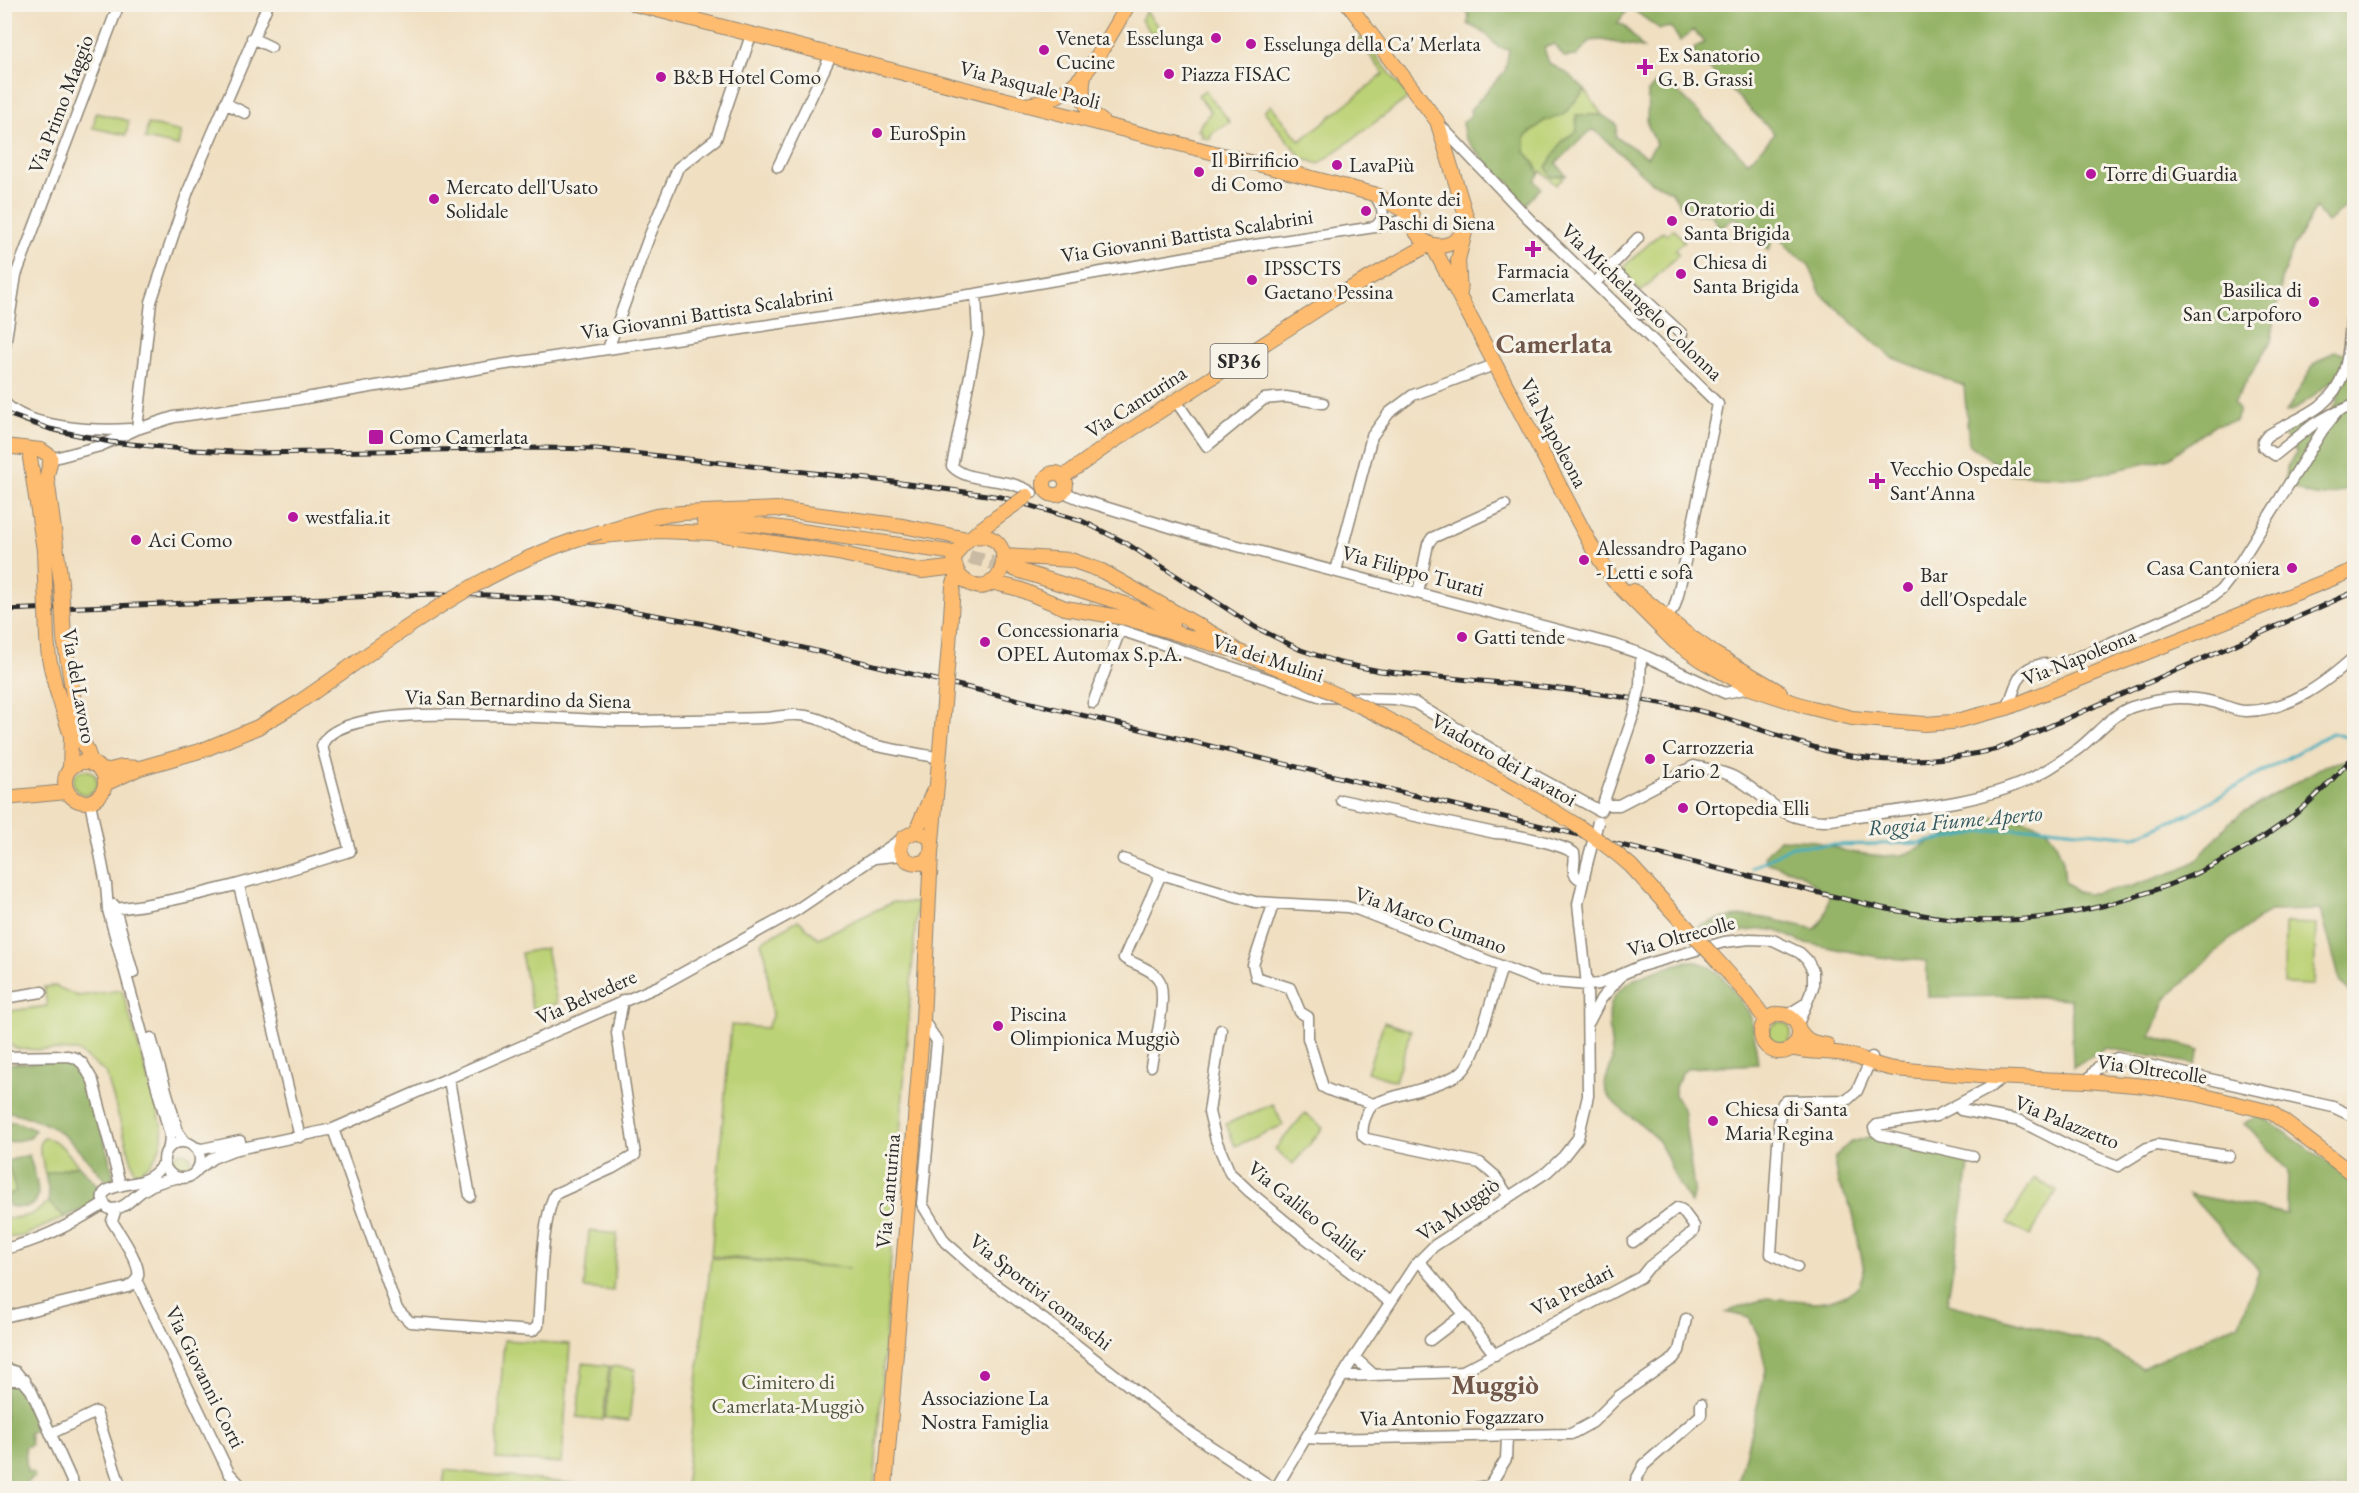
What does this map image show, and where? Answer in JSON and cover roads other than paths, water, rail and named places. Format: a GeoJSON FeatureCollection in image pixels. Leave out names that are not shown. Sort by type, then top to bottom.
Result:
{"type":"FeatureCollection","features":[{"type":"Feature","properties":{"kind":"main road","name":"Via Pasquale Paoli"},"geometry":{"type":"LineString","coordinates":[[634,4],[1374,194],[1412,217]]}},
{"type":"Feature","properties":{"kind":"main road"},"geometry":{"type":"LineString","coordinates":[[1023,105],[1048,101],[1057,97],[1084,76],[1130,4]]}},
{"type":"Feature","properties":{"kind":"main road","name":"Via Napoleona"},"geometry":{"type":"LineString","coordinates":[[1348,4],[1437,121],[1464,204],[1466,226],[1458,260],[1462,304]]}},
{"type":"Feature","properties":{"kind":"main road"},"geometry":{"type":"LineString","coordinates":[[1084,76],[1082,88],[1087,109],[1093,116],[1118,129]]}},
{"type":"Feature","properties":{"kind":"main road","name":"Via Napoleona"},"geometry":{"type":"LineString","coordinates":[[1412,217],[1414,229],[1462,304],[1593,549],[1613,580],[1676,642],[1706,663],[1750,688],[1764,687],[1808,707],[1852,718],[1925,724],[1952,722],[2007,708],[2355,570]]}},
{"type":"Feature","properties":{"kind":"main road","name":"Via Canturina"},"geometry":{"type":"LineString","coordinates":[[1063,477],[1112,442],[1346,291],[1425,244],[1448,245],[1456,241],[1466,226]]}},
{"type":"Feature","properties":{"kind":"main road"},"geometry":{"type":"LineString","coordinates":[[4,446],[33,459],[40,472],[49,464],[44,451],[33,459]]}},
{"type":"Feature","properties":{"kind":"main road","name":"Via del Lavoro"},"geometry":{"type":"LineString","coordinates":[[33,459],[44,550],[49,658],[71,736],[67,780]]}},
{"type":"Feature","properties":{"kind":"main road","name":"Via del Lavoro"},"geometry":{"type":"LineString","coordinates":[[49,464],[55,547],[61,582],[64,639],[78,728],[100,773]]}},
{"type":"Feature","properties":{"kind":"main road"},"geometry":{"type":"LineString","coordinates":[[1057,473],[1066,483],[1063,492],[1052,494],[1044,486],[1045,480],[1051,474],[1057,473]]}},
{"type":"Feature","properties":{"kind":"main road"},"geometry":{"type":"LineString","coordinates":[[1044,486],[997,517],[969,538],[957,551],[957,570],[966,582],[1019,589],[1065,608],[1126,618],[1237,651]]}},
{"type":"Feature","properties":{"kind":"main road"},"geometry":{"type":"LineString","coordinates":[[580,538],[657,523],[681,513],[776,509],[903,526],[969,538],[985,536],[997,542]]}},
{"type":"Feature","properties":{"kind":"main road"},"geometry":{"type":"LineString","coordinates":[[953,602],[986,584],[1002,571],[1004,556],[997,542],[995,527],[997,517]]}},
{"type":"Feature","properties":{"kind":"main road"},"geometry":{"type":"LineString","coordinates":[[4,798],[41,793],[67,780],[80,763],[100,773],[140,768],[203,750],[258,728],[467,590],[524,559],[600,532],[657,523],[716,521],[753,524],[949,552]]}},
{"type":"Feature","properties":{"kind":"main road"},"geometry":{"type":"LineString","coordinates":[[657,523],[838,553],[923,571],[957,570]]}},
{"type":"Feature","properties":{"kind":"main road","name":"Via Napoleona"},"geometry":{"type":"LineString","coordinates":[[1593,549],[1633,590],[1666,618],[1715,654],[1808,707]]}},
{"type":"Feature","properties":{"kind":"main road"},"geometry":{"type":"LineString","coordinates":[[1004,556],[1071,560],[1102,571],[1219,637],[1237,651]]}},
{"type":"Feature","properties":{"kind":"main road"},"geometry":{"type":"LineString","coordinates":[[1014,569],[1125,604],[1237,651]]}},
{"type":"Feature","properties":{"kind":"main road","name":"Via Canturina"},"geometry":{"type":"LineString","coordinates":[[885,1488],[923,1020],[932,849],[953,586],[957,570]]}},
{"type":"Feature","properties":{"kind":"main road","name":"Via Napoleona"},"geometry":{"type":"LineString","coordinates":[[1642,610],[1666,618]]}},
{"type":"Feature","properties":{"kind":"main road","name":"Viadotto dei Lavatoi"},"geometry":{"type":"LineString","coordinates":[[1237,651],[1345,697],[1438,744],[1578,827],[1617,853],[1746,993],[1785,1021]]}},
{"type":"Feature","properties":{"kind":"main road"},"geometry":{"type":"LineString","coordinates":[[67,780],[77,801],[90,802],[100,795],[100,773]]}},
{"type":"Feature","properties":{"kind":"main road","name":"Via Canturina"},"geometry":{"type":"LineString","coordinates":[[916,831],[938,781]]}},
{"type":"Feature","properties":{"kind":"main road"},"geometry":{"type":"LineString","coordinates":[[916,831],[928,837],[932,849],[928,858],[918,863],[910,863],[902,855],[901,843],[903,838],[916,831]]}},
{"type":"Feature","properties":{"kind":"main road","name":"Via Canturina"},"geometry":{"type":"LineString","coordinates":[[918,863],[931,896]]}},
{"type":"Feature","properties":{"kind":"main road"},"geometry":{"type":"LineString","coordinates":[[1785,1021],[1799,1038],[1792,1048],[1778,1052],[1766,1046],[1761,1032],[1785,1021]]}},
{"type":"Feature","properties":{"kind":"main road","name":"Via Oltrecolle"},"geometry":{"type":"LineString","coordinates":[[1785,1021],[1811,1042],[1852,1048],[1871,1060]]}},
{"type":"Feature","properties":{"kind":"main road","name":"Via Oltrecolle"},"geometry":{"type":"LineString","coordinates":[[1792,1048],[1849,1055],[1895,1069],[2087,1081],[2146,1086],[2196,1094],[2271,1112],[2355,1175]]}},
{"type":"Feature","properties":{"kind":"street","name":"Via Primo Maggio"},"geometry":{"type":"LineString","coordinates":[[4,352],[9,285],[16,275],[119,4]]}},
{"type":"Feature","properties":{"kind":"street"},"geometry":{"type":"LineString","coordinates":[[4,402],[22,414],[68,429],[103,431],[137,429],[151,302],[188,191],[268,4]]}},
{"type":"Feature","properties":{"kind":"street"},"geometry":{"type":"LineString","coordinates":[[608,349],[649,237],[678,168],[716,139],[751,35]]}},
{"type":"Feature","properties":{"kind":"street"},"geometry":{"type":"LineString","coordinates":[[252,38],[271,47]]}},
{"type":"Feature","properties":{"kind":"street"},"geometry":{"type":"LineString","coordinates":[[778,168],[831,55]]}},
{"type":"Feature","properties":{"kind":"street"},"geometry":{"type":"LineString","coordinates":[[225,103],[245,113]]}},
{"type":"Feature","properties":{"kind":"street","name":"Via Michelangelo Colonna"},"geometry":{"type":"LineString","coordinates":[[1437,121],[1529,219],[1718,404],[1678,594],[1674,608],[1666,618]]}},
{"type":"Feature","properties":{"kind":"street"},"geometry":{"type":"LineString","coordinates":[[1374,194],[1381,204],[1383,213],[1381,221],[1376,226]]}},
{"type":"Feature","properties":{"kind":"street","name":"Via Giovanni Battista Scalabrini"},"geometry":{"type":"LineString","coordinates":[[49,464],[174,417],[976,294],[1376,226],[1412,217]]}},
{"type":"Feature","properties":{"kind":"street"},"geometry":{"type":"LineString","coordinates":[[1595,283],[1638,238]]}},
{"type":"Feature","properties":{"kind":"street"},"geometry":{"type":"LineString","coordinates":[[1610,267],[1682,334]]}},
{"type":"Feature","properties":{"kind":"street"},"geometry":{"type":"LineString","coordinates":[[976,294],[978,335],[951,462],[958,471],[1021,486],[1029,494]]}},
{"type":"Feature","properties":{"kind":"street"},"geometry":{"type":"LineString","coordinates":[[2355,299],[2352,346],[2342,380],[2320,406],[2267,436],[2263,441],[2263,447],[2275,455],[2314,424],[2337,411],[2355,405]]}},
{"type":"Feature","properties":{"kind":"street"},"geometry":{"type":"LineString","coordinates":[[1642,314],[1651,305]]}},
{"type":"Feature","properties":{"kind":"street"},"geometry":{"type":"LineString","coordinates":[[1336,571],[1372,436],[1389,413],[1413,395],[1494,365]]}},
{"type":"Feature","properties":{"kind":"street"},"geometry":{"type":"LineString","coordinates":[[1176,401],[1207,446],[1264,399],[1286,397],[1323,403]]}},
{"type":"Feature","properties":{"kind":"street"},"geometry":{"type":"LineString","coordinates":[[2007,708],[2018,678],[2028,668],[2042,664],[2062,664],[2195,606],[2221,590],[2244,557],[2322,430],[2337,411]]}},
{"type":"Feature","properties":{"kind":"street","name":"Via Filippo Turati"},"geometry":{"type":"LineString","coordinates":[[1063,492],[1145,520],[1615,645],[1641,654],[1725,693],[1750,688]]}},
{"type":"Feature","properties":{"kind":"street"},"geometry":{"type":"LineString","coordinates":[[1418,593],[1428,544],[1432,538],[1505,505]]}},
{"type":"Feature","properties":{"kind":"street","name":"Via dei Mulini"},"geometry":{"type":"LineString","coordinates":[[1093,703],[1120,630],[1322,697],[1395,699],[1415,703],[1541,779],[1601,812]]}},
{"type":"Feature","properties":{"kind":"street","name":"Via Muggiò"},"geometry":{"type":"LineString","coordinates":[[1274,1488],[1307,1438],[1354,1357],[1419,1261],[1434,1246],[1547,1172],[1578,1138],[1588,1096],[1588,1025],[1587,985],[1578,904],[1601,812],[1634,713],[1640,687],[1641,654]]}},
{"type":"Feature","properties":{"kind":"street"},"geometry":{"type":"LineString","coordinates":[[1601,812],[1694,766],[1732,776],[1758,793],[1778,811],[1803,821],[1824,821],[1972,799],[2028,780],[2078,749],[2128,709],[2162,698],[2188,697],[2245,712],[2268,708],[2287,703],[2309,692],[2328,680],[2355,657]]}},
{"type":"Feature","properties":{"kind":"street","name":"Via San Bernardino da Siena"},"geometry":{"type":"LineString","coordinates":[[116,909],[160,904],[239,886],[350,851],[321,749],[324,738],[334,731],[379,717],[501,715],[624,722],[772,718],[797,715],[824,719],[866,743],[940,758]]}},
{"type":"Feature","properties":{"kind":"street"},"geometry":{"type":"LineString","coordinates":[[1341,800],[1495,833],[1505,833],[1561,847],[1574,853],[1574,873],[1583,881]]}},
{"type":"Feature","properties":{"kind":"street"},"geometry":{"type":"LineString","coordinates":[[90,802],[106,884],[108,910],[170,1136],[169,1147]]}},
{"type":"Feature","properties":{"kind":"street","name":"Via Belvedere"},"geometry":{"type":"LineString","coordinates":[[198,1169],[222,1153],[333,1129],[661,985],[795,911],[903,838]]}},
{"type":"Feature","properties":{"kind":"street","name":"Via Belvedere"},"geometry":{"type":"LineString","coordinates":[[871,859],[902,855]]}},
{"type":"Feature","properties":{"kind":"street","name":"Via Marco Cumano"},"geometry":{"type":"LineString","coordinates":[[1123,859],[1161,874],[1255,902],[1359,910],[1539,981],[1587,985]]}},
{"type":"Feature","properties":{"kind":"street"},"geometry":{"type":"LineString","coordinates":[[1151,1066],[1163,994],[1159,978],[1148,969],[1124,958],[1161,874]]}},
{"type":"Feature","properties":{"kind":"street"},"geometry":{"type":"LineString","coordinates":[[106,884],[116,909],[178,1132],[190,1144],[200,1160],[198,1169],[188,1178],[160,1182],[144,1189],[135,1199],[116,1209],[109,1209],[104,1204],[103,1197],[107,1190],[124,1184],[140,1182],[156,1174],[164,1163]]}},
{"type":"Feature","properties":{"kind":"street"},"geometry":{"type":"LineString","coordinates":[[239,886],[300,1137]]}},
{"type":"Feature","properties":{"kind":"street"},"geometry":{"type":"LineString","coordinates":[[1273,905],[1253,965],[1253,973],[1256,977],[1290,988],[1300,1012],[1308,1017],[1308,1038],[1323,1087],[1329,1091],[1373,1104]]}},
{"type":"Feature","properties":{"kind":"street","name":"Via Oltrecolle"},"geometry":{"type":"LineString","coordinates":[[1587,985],[1599,984],[1626,972],[1724,942],[1750,939],[1773,940],[1796,949],[1809,963],[1814,983],[1805,1003],[1785,1021]]}},
{"type":"Feature","properties":{"kind":"street"},"geometry":{"type":"LineString","coordinates":[[1502,968],[1475,1052],[1465,1070],[1448,1079],[1373,1104],[1362,1130],[1363,1136],[1372,1140],[1480,1163],[1494,1175],[1509,1197]]}},
{"type":"Feature","properties":{"kind":"street"},"geometry":{"type":"LineString","coordinates":[[1588,1025],[1608,991],[1626,972]]}},
{"type":"Feature","properties":{"kind":"street"},"geometry":{"type":"LineString","coordinates":[[4,998],[42,992]]}},
{"type":"Feature","properties":{"kind":"street"},"geometry":{"type":"LineString","coordinates":[[333,1129],[397,1309],[410,1322],[532,1331],[538,1326],[545,1241],[551,1201],[555,1194],[613,1168],[635,1155],[617,1032],[623,1000]]}},
{"type":"Feature","properties":{"kind":"street","name":"Via Sportivi comaschi"},"geometry":{"type":"LineString","coordinates":[[923,1020],[937,1041],[922,1204],[945,1242],[986,1278],[1043,1319],[1186,1430],[1274,1488]]}},
{"type":"Feature","properties":{"kind":"street","name":"Via Galileo Galilei"},"geometry":{"type":"LineString","coordinates":[[1221,1030],[1209,1112],[1216,1140],[1230,1173],[1303,1236],[1390,1302]]}},
{"type":"Feature","properties":{"kind":"street"},"geometry":{"type":"LineString","coordinates":[[4,1057],[68,1056],[76,1058],[83,1064],[93,1081],[124,1184]]}},
{"type":"Feature","properties":{"kind":"street"},"geometry":{"type":"LineString","coordinates":[[2087,1081],[2098,1067],[2117,1058],[2333,1107],[2355,1117]]}},
{"type":"Feature","properties":{"kind":"street"},"geometry":{"type":"LineString","coordinates":[[1797,1267],[1771,1254],[1780,1110],[1786,1101],[1847,1101],[1857,1091],[1871,1060]]}},
{"type":"Feature","properties":{"kind":"street","name":"Via Palazzetto"},"geometry":{"type":"LineString","coordinates":[[1973,1156],[1880,1136],[1875,1131],[1877,1125],[1936,1116],[1958,1106],[2004,1077]]}},
{"type":"Feature","properties":{"kind":"street"},"geometry":{"type":"LineString","coordinates":[[449,1080],[470,1196]]}},
{"type":"Feature","properties":{"kind":"street","name":"Via Palazzetto"},"geometry":{"type":"LineString","coordinates":[[1958,1106],[1961,1110],[2020,1121],[2069,1146],[2118,1166],[2147,1148],[2157,1145],[2229,1156]]}},
{"type":"Feature","properties":{"kind":"street","name":"Via Belvedere"},"geometry":{"type":"LineString","coordinates":[[190,1144],[202,1149],[266,1137],[300,1137]]}},
{"type":"Feature","properties":{"kind":"street"},"geometry":{"type":"LineString","coordinates":[[176,1178],[168,1174],[164,1163],[165,1152],[175,1143],[190,1144]]}},
{"type":"Feature","properties":{"kind":"street"},"geometry":{"type":"LineString","coordinates":[[124,1184],[134,1187],[135,1199]]}},
{"type":"Feature","properties":{"kind":"street"},"geometry":{"type":"LineString","coordinates":[[4,1249],[22,1245],[79,1220],[104,1204]]}},
{"type":"Feature","properties":{"kind":"street","name":"Via Predari"},"geometry":{"type":"LineString","coordinates":[[1343,1376],[1461,1372],[1641,1276],[1693,1232],[1695,1226],[1682,1210],[1677,1208],[1633,1242]]}},
{"type":"Feature","properties":{"kind":"street","name":"Via Giovanni Corti"},"geometry":{"type":"LineString","coordinates":[[116,1209],[112,1221],[137,1265],[139,1274],[136,1280],[229,1473],[243,1488]]}},
{"type":"Feature","properties":{"kind":"street"},"geometry":{"type":"LineString","coordinates":[[1419,1261],[1495,1355]]}},
{"type":"Feature","properties":{"kind":"street"},"geometry":{"type":"LineString","coordinates":[[4,1317],[128,1287],[136,1280]]}},
{"type":"Feature","properties":{"kind":"street"},"geometry":{"type":"LineString","coordinates":[[1430,1340],[1464,1314]]}},
{"type":"Feature","properties":{"kind":"street","name":"Via Antonio Fogazzaro"},"geometry":{"type":"LineString","coordinates":[[1307,1438],[1507,1437],[1571,1434],[1593,1422],[1619,1396],[1673,1359],[1679,1351],[1686,1319]]}},
{"type":"Feature","properties":{"kind":"street"},"geometry":{"type":"LineString","coordinates":[[1354,1357],[1374,1375]]}},
{"type":"Feature","properties":{"kind":"street"},"geometry":{"type":"LineString","coordinates":[[4,1368],[16,1372],[25,1380],[52,1433],[75,1488]]}},
{"type":"Feature","properties":{"kind":"street"},"geometry":{"type":"LineString","coordinates":[[4,1380],[25,1380]]}},
{"type":"Feature","properties":{"kind":"street"},"geometry":{"type":"LineString","coordinates":[[1637,1488],[1636,1480],[1644,1465],[1701,1415],[1701,1404]]}},
{"type":"Feature","properties":{"kind":"street"},"geometry":{"type":"LineString","coordinates":[[52,1433],[96,1412],[122,1488]]}},
{"type":"Feature","properties":{"kind":"street"},"geometry":{"type":"LineString","coordinates":[[1475,1488],[1490,1485],[1506,1459],[1507,1437]]}},
{"type":"Feature","properties":{"kind":"waterway","name":"Roggia Fiume Aperto"},"geometry":{"type":"LineString","coordinates":[[1752,868],[1792,846],[1920,843],[1982,832],[2039,827],[2134,837],[2190,813],[2331,733],[2354,742]]}},
{"type":"Feature","properties":{"kind":"tunnel"},"geometry":{"type":"LineString","coordinates":[[949,552],[1013,568]]}},
{"type":"Feature","properties":{"kind":"railway"},"geometry":{"type":"LineString","coordinates":[[4,413],[50,429],[110,442],[193,450],[257,453],[596,449],[886,481],[1001,497],[1082,521],[1126,543],[1255,627],[1301,650],[1340,663],[1380,671],[1645,700],[1719,716],[1827,751],[1891,760],[1956,757],[1998,749],[2354,592]]}},
{"type":"Feature","properties":{"kind":"railway"},"geometry":{"type":"LineString","coordinates":[[4,610],[434,594],[548,598],[591,604],[700,623],[1882,908],[1963,920],[2047,917],[2132,898],[2173,883],[2250,845],[2295,815],[2354,756]]}},
{"type":"Feature","properties":{"kind":"place","name":"Esselunga"},"geometry":{"type":"Point","coordinates":[1216,38]}},
{"type":"Feature","properties":{"kind":"place","name":"Esselunga della Ca' Merlata"},"geometry":{"type":"Point","coordinates":[1251,44]}},
{"type":"Feature","properties":{"kind":"place","name":"Veneta Cucine"},"geometry":{"type":"Point","coordinates":[1044,50]}},
{"type":"Feature","properties":{"kind":"place","name":"Ex Sanatorio G. B. Grassi"},"geometry":{"type":"Point","coordinates":[1645,67]}},
{"type":"Feature","properties":{"kind":"place","name":"Piazza FISAC"},"geometry":{"type":"Point","coordinates":[1169,74]}},
{"type":"Feature","properties":{"kind":"place","name":"B&B Hotel Como"},"geometry":{"type":"Point","coordinates":[661,77]}},
{"type":"Feature","properties":{"kind":"place","name":"EuroSpin"},"geometry":{"type":"Point","coordinates":[877,133]}},
{"type":"Feature","properties":{"kind":"place","name":"LavaPiù"},"geometry":{"type":"Point","coordinates":[1337,165]}},
{"type":"Feature","properties":{"kind":"place","name":"Il Birrificio di Como"},"geometry":{"type":"Point","coordinates":[1199,172]}},
{"type":"Feature","properties":{"kind":"place","name":"Torre di Guardia"},"geometry":{"type":"Point","coordinates":[2091,174]}},
{"type":"Feature","properties":{"kind":"place","name":"Mercato dell'Usato Solidale"},"geometry":{"type":"Point","coordinates":[434,199]}},
{"type":"Feature","properties":{"kind":"place","name":"Monte dei Paschi di Siena"},"geometry":{"type":"Point","coordinates":[1366,211]}},
{"type":"Feature","properties":{"kind":"place","name":"Oratorio di Santa Brigida"},"geometry":{"type":"Point","coordinates":[1672,221]}},
{"type":"Feature","properties":{"kind":"place","name":"Farmacia Camerlata"},"geometry":{"type":"Point","coordinates":[1533,249]}},
{"type":"Feature","properties":{"kind":"place","name":"Chiesa di Santa Brigida"},"geometry":{"type":"Point","coordinates":[1681,274]}},
{"type":"Feature","properties":{"kind":"place","name":"IPSSCTS Gaetano Pessina"},"geometry":{"type":"Point","coordinates":[1252,280]}},
{"type":"Feature","properties":{"kind":"place","name":"Basilica di San Carpoforo"},"geometry":{"type":"Point","coordinates":[2314,302]}},
{"type":"Feature","properties":{"kind":"place","name":"Como Camerlata"},"geometry":{"type":"Point","coordinates":[376,437]}},
{"type":"Feature","properties":{"kind":"place","name":"Vecchio Ospedale Sant'Anna"},"geometry":{"type":"Point","coordinates":[1877,481]}},
{"type":"Feature","properties":{"kind":"place","name":"westfalia.it"},"geometry":{"type":"Point","coordinates":[293,517]}},
{"type":"Feature","properties":{"kind":"place","name":"Aci Como"},"geometry":{"type":"Point","coordinates":[136,540]}},
{"type":"Feature","properties":{"kind":"place","name":"Alessandro Pagano - Letti e sofà"},"geometry":{"type":"Point","coordinates":[1584,560]}},
{"type":"Feature","properties":{"kind":"place","name":"Casa Cantoniera"},"geometry":{"type":"Point","coordinates":[2292,568]}},
{"type":"Feature","properties":{"kind":"place","name":"Bar dell'Ospedale"},"geometry":{"type":"Point","coordinates":[1908,587]}},
{"type":"Feature","properties":{"kind":"place","name":"Gatti tende"},"geometry":{"type":"Point","coordinates":[1462,637]}},
{"type":"Feature","properties":{"kind":"place","name":"Concessionaria OPEL Automax S.p.A."},"geometry":{"type":"Point","coordinates":[985,642]}},
{"type":"Feature","properties":{"kind":"place","name":"Carrozzeria Lario 2"},"geometry":{"type":"Point","coordinates":[1650,759]}},
{"type":"Feature","properties":{"kind":"place","name":"Ortopedia Elli"},"geometry":{"type":"Point","coordinates":[1683,808]}},
{"type":"Feature","properties":{"kind":"place","name":"Piscina Olimpionica Muggiò"},"geometry":{"type":"Point","coordinates":[998,1026]}},
{"type":"Feature","properties":{"kind":"place","name":"Chiesa di Santa Maria Regina"},"geometry":{"type":"Point","coordinates":[1713,1121]}},
{"type":"Feature","properties":{"kind":"place","name":"Associazione La Nostra Famiglia"},"geometry":{"type":"Point","coordinates":[985,1376]}},
{"type":"Feature","properties":{"kind":"district","name":"Camerlata"},"geometry":{"type":"Point","coordinates":[1554,344]}},
{"type":"Feature","properties":{"kind":"district","name":"Muggiò"},"geometry":{"type":"Point","coordinates":[1495,1385]}},
{"type":"Feature","properties":{"kind":"park label","name":"Cimitero di Camerlata-Muggiò"},"geometry":{"type":"Point","coordinates":[788,1394]}}]}
